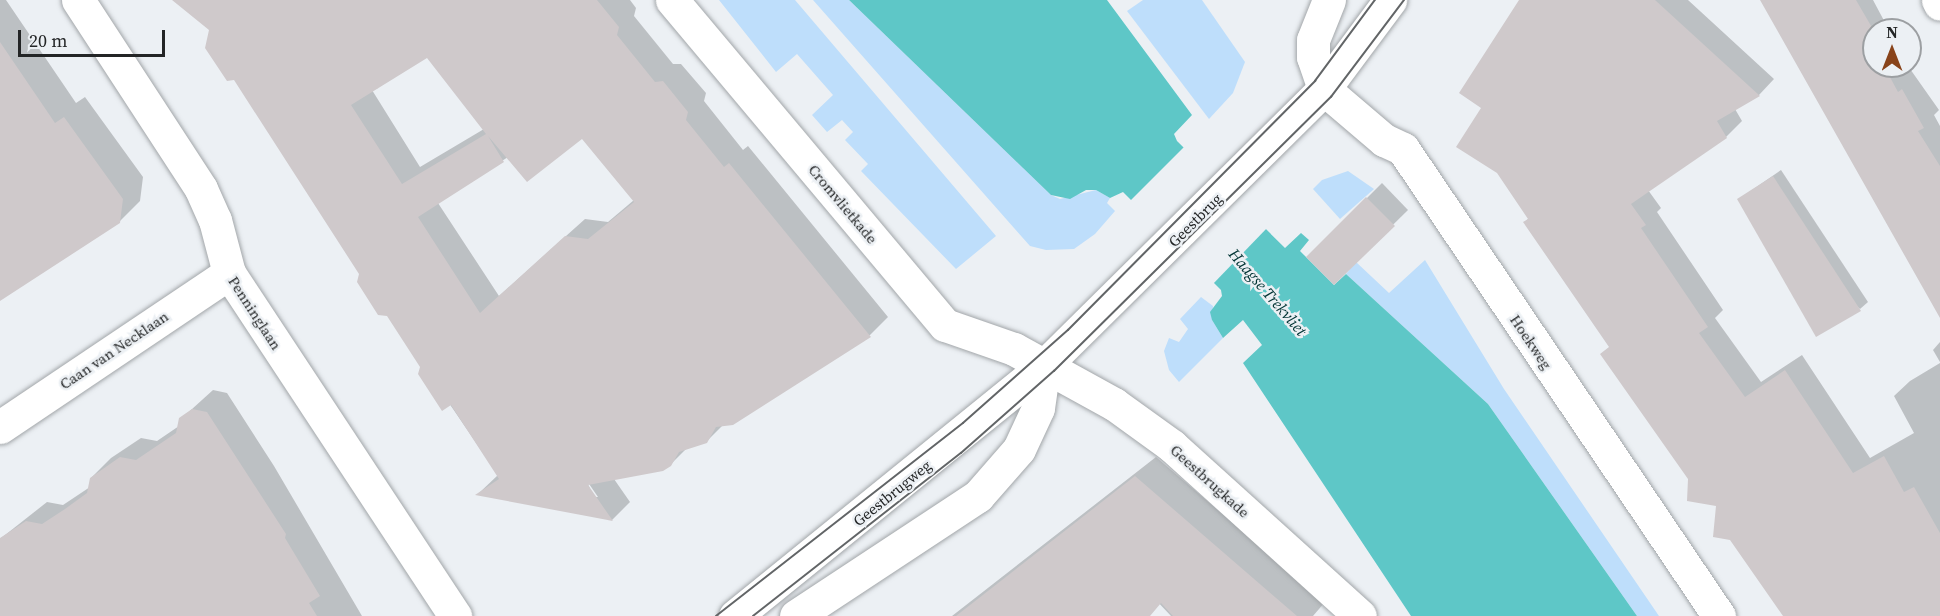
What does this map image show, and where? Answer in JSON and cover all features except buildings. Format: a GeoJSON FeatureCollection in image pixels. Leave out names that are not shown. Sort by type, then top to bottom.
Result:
{"type":"FeatureCollection","features":[{"type":"Feature","properties":{"kind":"street","name":"Penninglaan"},"geometry":{"type":"LineString","coordinates":[[78,0],[201,189],[215,220],[229,273],[455,616]]}},
{"type":"Feature","properties":{"kind":"street","name":"Cromvlietkade"},"geometry":{"type":"LineString","coordinates":[[672,0],[945,325],[1014,349],[1044,366]]}},
{"type":"Feature","properties":{"kind":"street"},"geometry":{"type":"LineString","coordinates":[[1324,89],[1313,57],[1313,40],[1329,0]]}},
{"type":"Feature","properties":{"kind":"street","name":"Geestbrug"},"geometry":{"type":"LineString","coordinates":[[1140,276],[1324,89],[1390,0]]}},
{"type":"Feature","properties":{"kind":"street"},"geometry":{"type":"LineString","coordinates":[[1938,0],[1940,4]]}},
{"type":"Feature","properties":{"kind":"street","name":"Hoekweg"},"geometry":{"type":"LineString","coordinates":[[1324,89],[1384,140],[1403,149],[1719,616]]}},
{"type":"Feature","properties":{"kind":"street","name":"Caan van Necklaan"},"geometry":{"type":"LineString","coordinates":[[0,427],[229,273]]}},
{"type":"Feature","properties":{"kind":"street","name":"Geestbrugweg"},"geometry":{"type":"LineString","coordinates":[[735,616],[1044,366],[1140,276]]}},
{"type":"Feature","properties":{"kind":"street"},"geometry":{"type":"LineString","coordinates":[[796,616],[978,496],[1019,449],[1038,408],[1044,366]]}},
{"type":"Feature","properties":{"kind":"street","name":"Geestbrugkade"},"geometry":{"type":"LineString","coordinates":[[1044,366],[1114,404],[1172,446],[1360,616]]}},
{"type":"Feature","properties":{"kind":"shaded area"},"geometry":{"type":"Polygon","coordinates":[[[719,0],[795,0],[996,236],[956,269],[861,171],[868,164],[845,140],[853,132],[842,120],[827,132],[812,115],[833,95],[797,54],[776,72],[719,0]]]}},
{"type":"Feature","properties":{"kind":"shaded area"},"geometry":{"type":"Polygon","coordinates":[[[813,0],[849,0],[1051,195],[1060,199],[1096,190],[1110,198],[1107,203],[1115,211],[1095,234],[1074,249],[1046,250],[1030,246],[813,0]]]}},
{"type":"Feature","properties":{"kind":"shaded area"},"geometry":{"type":"Polygon","coordinates":[[[1143,0],[1202,0],[1245,62],[1233,93],[1209,119],[1127,11],[1143,0]]]}},
{"type":"Feature","properties":{"kind":"shaded area"},"geometry":{"type":"Polygon","coordinates":[[[1348,171],[1374,189],[1340,219],[1313,189],[1322,180],[1348,171]]]}},
{"type":"Feature","properties":{"kind":"shaded area"},"geometry":{"type":"Polygon","coordinates":[[[1425,260],[1504,389],[1659,616],[1637,616],[1488,404],[1346,274],[1356,262],[1389,293],[1425,260]]]}},
{"type":"Feature","properties":{"kind":"shaded area"},"geometry":{"type":"Polygon","coordinates":[[[1201,297],[1213,306],[1212,320],[1223,338],[1179,382],[1169,370],[1164,351],[1169,338],[1179,342],[1188,329],[1180,319],[1201,297]]]}},
{"type":"Feature","properties":{"kind":"water","name":"Haagse Trekvliet"},"geometry":{"type":"Polygon","coordinates":[[[849,0],[1107,0],[1192,115],[1174,134],[1177,141],[1285,248],[1301,233],[1309,240],[1300,251],[1334,285],[1346,274],[1488,404],[1637,616],[1411,616],[1243,363],[1262,345],[1243,320],[1223,338],[1212,320],[1210,312],[1222,296],[1221,290],[1123,192],[1110,198],[1096,190],[1086,190],[1070,199],[1051,195],[849,0]]]}},
{"type":"Feature","properties":{"kind":"pier"},"geometry":{"type":"Polygon","coordinates":[[[1186,145],[1268,227],[1212,285],[1129,202],[1186,145]]]}},
{"type":"Feature","properties":{"kind":"tram line"},"geometry":{"type":"LineString","coordinates":[[716,616],[963,423],[1068,330],[1315,81],[1375,0]]}},
{"type":"Feature","properties":{"kind":"tram line"},"geometry":{"type":"LineString","coordinates":[[753,616],[961,453],[1054,371],[1331,97],[1404,0]]}}]}
